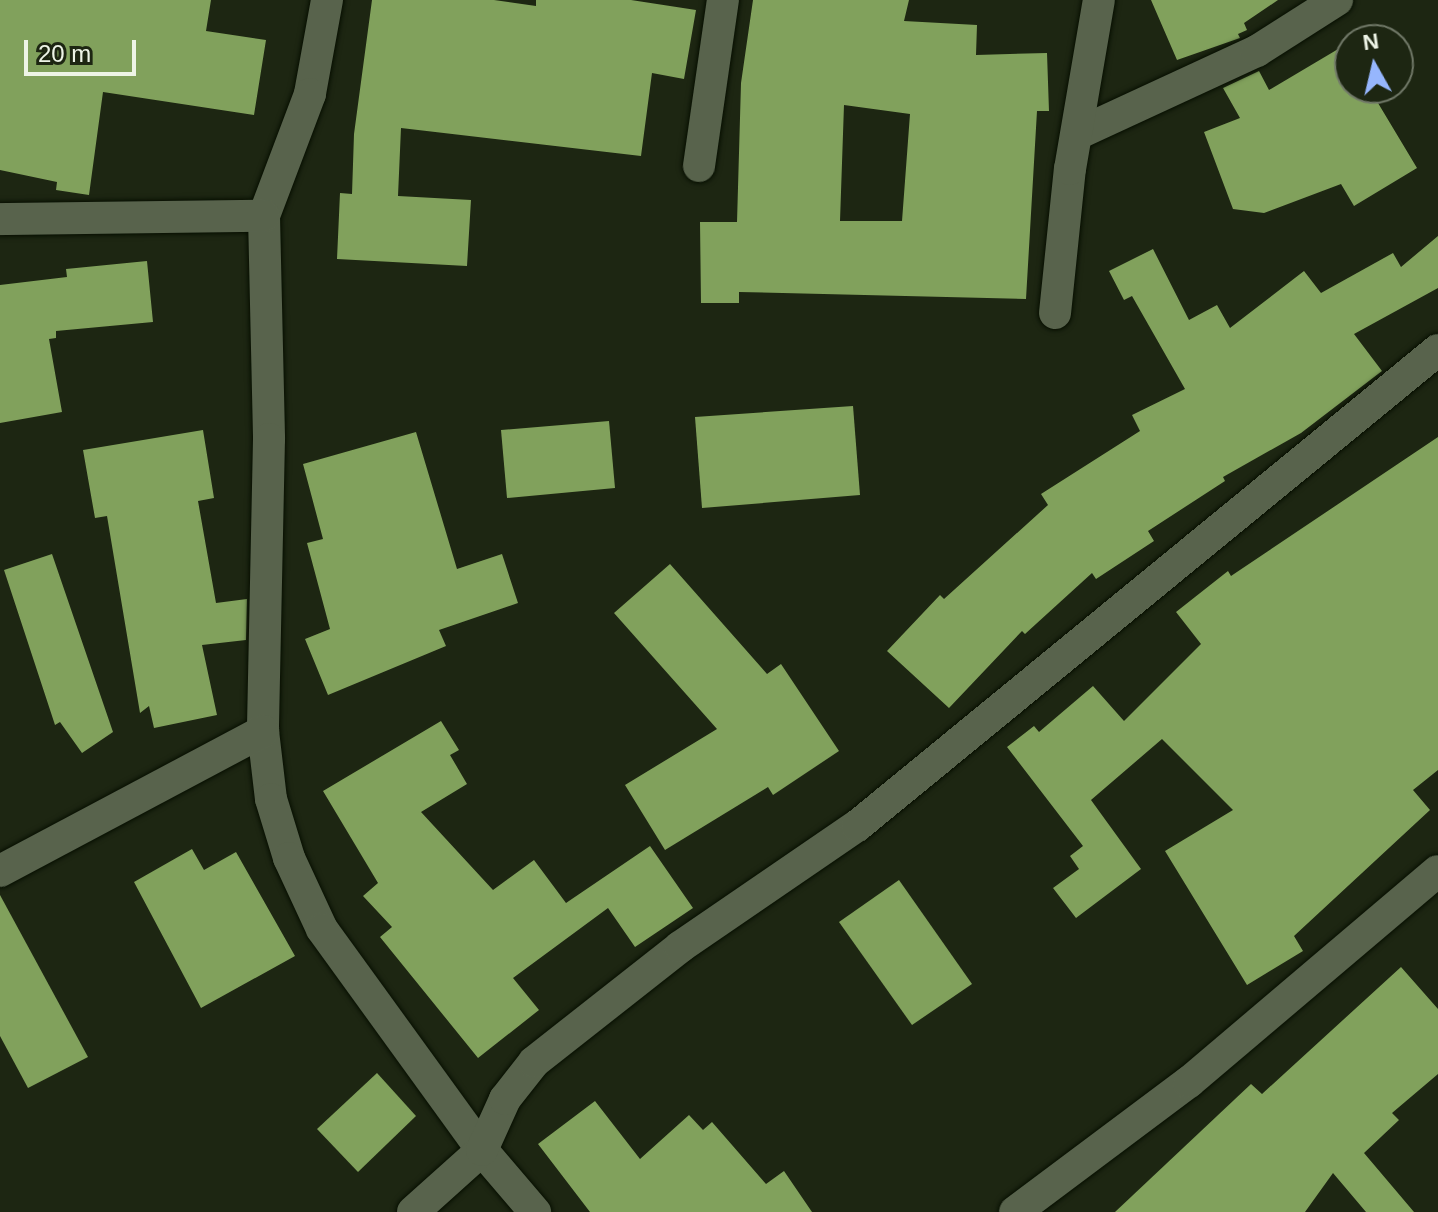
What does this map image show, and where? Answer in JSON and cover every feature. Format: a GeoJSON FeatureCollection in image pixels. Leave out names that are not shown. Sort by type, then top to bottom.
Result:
{"type":"FeatureCollection","features":[{"type":"Feature","properties":{"kind":"street"},"geometry":{"type":"LineString","coordinates":[[327,0],[310,94],[264,216],[269,439],[263,731],[271,799],[289,858],[322,929],[482,1150],[535,1212]]}},
{"type":"Feature","properties":{"kind":"street"},"geometry":{"type":"LineString","coordinates":[[699,166],[723,0]]}},
{"type":"Feature","properties":{"kind":"street"},"geometry":{"type":"LineString","coordinates":[[1055,313],[1077,134],[1099,0]]}},
{"type":"Feature","properties":{"kind":"street"},"geometry":{"type":"LineString","coordinates":[[1077,134],[1257,51],[1337,0]]}},
{"type":"Feature","properties":{"kind":"street"},"geometry":{"type":"LineString","coordinates":[[0,219],[264,216]]}},
{"type":"Feature","properties":{"kind":"street"},"geometry":{"type":"LineString","coordinates":[[413,1212],[482,1150],[505,1099],[534,1062],[680,947],[857,826],[1438,350]]}},
{"type":"Feature","properties":{"kind":"street"},"geometry":{"type":"LineString","coordinates":[[0,871],[263,731]]}},
{"type":"Feature","properties":{"kind":"street"},"geometry":{"type":"LineString","coordinates":[[1015,1212],[1189,1082],[1438,871]]}},
{"type":"Feature","properties":{"kind":"building"},"geometry":{"type":"Polygon","coordinates":[[[0,0],[211,0],[206,31],[266,40],[254,115],[103,92],[89,195],[56,190],[57,182],[0,170],[0,0]]]}},
{"type":"Feature","properties":{"kind":"building"},"geometry":{"type":"Polygon","coordinates":[[[372,0],[494,0],[536,6],[536,0],[631,0],[696,10],[684,79],[652,73],[641,156],[401,128],[398,196],[471,200],[467,266],[337,259],[340,193],[352,194],[354,134],[372,0]]]}},
{"type":"Feature","properties":{"kind":"building"},"geometry":{"type":"Polygon","coordinates":[[[753,0],[909,0],[904,21],[977,25],[976,55],[1047,53],[1049,111],[1037,111],[1026,299],[739,292],[739,303],[701,303],[700,222],[737,222],[741,83],[753,0]],[[844,105],[840,221],[902,221],[910,114],[844,105]]]}},
{"type":"Feature","properties":{"kind":"building"},"geometry":{"type":"Polygon","coordinates":[[[1151,0],[1278,0],[1244,23],[1247,30],[1238,34],[1240,38],[1177,60],[1151,0]]]}},
{"type":"Feature","properties":{"kind":"building"},"geometry":{"type":"Polygon","coordinates":[[[1334,51],[1334,104],[1379,104],[1417,168],[1354,206],[1341,184],[1264,213],[1233,209],[1204,132],[1240,118],[1223,88],[1259,71],[1269,90],[1334,51]]]}},
{"type":"Feature","properties":{"kind":"building"},"geometry":{"type":"Polygon","coordinates":[[[1438,236],[1438,288],[1354,334],[1382,371],[1301,433],[1223,477],[1225,481],[1148,531],[1154,541],[1096,579],[1092,573],[1025,634],[1022,631],[949,708],[887,651],[940,595],[944,599],[1048,505],[1041,494],[1140,431],[1132,415],[1185,389],[1132,296],[1124,300],[1109,271],[1153,249],[1189,320],[1217,305],[1230,328],[1304,271],[1321,293],[1393,253],[1401,267],[1438,236]]]}},
{"type":"Feature","properties":{"kind":"building"},"geometry":{"type":"Polygon","coordinates":[[[147,261],[153,322],[56,331],[56,338],[49,339],[62,412],[0,423],[0,285],[67,277],[66,269],[147,261]]]}},
{"type":"Feature","properties":{"kind":"building"},"geometry":{"type":"Polygon","coordinates":[[[853,406],[860,495],[702,508],[695,417],[853,406]]]}},
{"type":"Feature","properties":{"kind":"building"},"geometry":{"type":"Polygon","coordinates":[[[609,421],[615,488],[507,498],[501,430],[609,421]]]}},
{"type":"Feature","properties":{"kind":"building"},"geometry":{"type":"Polygon","coordinates":[[[203,430],[214,498],[198,501],[216,603],[247,599],[246,640],[202,645],[217,715],[154,728],[149,706],[140,713],[107,516],[95,518],[83,450],[203,430]]]}},
{"type":"Feature","properties":{"kind":"building"},"geometry":{"type":"Polygon","coordinates":[[[416,432],[457,569],[502,554],[518,603],[439,630],[446,646],[328,695],[305,639],[330,629],[307,543],[323,539],[303,464],[416,432]]]}},
{"type":"Feature","properties":{"kind":"building"},"geometry":{"type":"Polygon","coordinates":[[[1438,437],[1438,770],[1413,790],[1430,810],[1294,936],[1303,951],[1247,985],[1165,851],[1233,810],[1162,739],[1091,800],[1141,869],[1076,918],[1053,888],[1079,869],[1070,856],[1083,846],[1007,747],[1034,726],[1039,732],[1093,686],[1124,721],[1201,644],[1176,612],[1228,571],[1231,576],[1438,437]]]}},
{"type":"Feature","properties":{"kind":"building"},"geometry":{"type":"Polygon","coordinates":[[[52,554],[113,732],[82,753],[60,722],[55,725],[4,570],[52,554]]]}},
{"type":"Feature","properties":{"kind":"building"},"geometry":{"type":"Polygon","coordinates":[[[670,564],[767,674],[781,664],[839,751],[773,795],[768,787],[665,850],[625,785],[717,729],[614,613],[670,564]]]}},
{"type":"Feature","properties":{"kind":"building"},"geometry":{"type":"Polygon","coordinates":[[[441,721],[459,750],[450,755],[467,784],[421,812],[493,890],[534,860],[566,903],[650,846],[693,908],[635,947],[608,908],[513,978],[539,1010],[478,1058],[380,937],[392,927],[363,896],[378,883],[323,791],[441,721]]]}},
{"type":"Feature","properties":{"kind":"building"},"geometry":{"type":"Polygon","coordinates":[[[192,849],[204,870],[236,852],[295,956],[201,1008],[134,882],[192,849]]]}},
{"type":"Feature","properties":{"kind":"building"},"geometry":{"type":"Polygon","coordinates":[[[899,880],[972,984],[912,1025],[839,922],[899,880]]]}},
{"type":"Feature","properties":{"kind":"building"},"geometry":{"type":"Polygon","coordinates":[[[0,895],[88,1057],[28,1088],[0,1036],[0,895]]]}},
{"type":"Feature","properties":{"kind":"building"},"geometry":{"type":"Polygon","coordinates":[[[1401,967],[1438,1009],[1438,1074],[1392,1113],[1399,1120],[1364,1153],[1414,1212],[1366,1212],[1333,1173],[1305,1212],[1115,1212],[1251,1084],[1262,1094],[1401,967]]]}},
{"type":"Feature","properties":{"kind":"building"},"geometry":{"type":"Polygon","coordinates":[[[377,1073],[416,1116],[358,1172],[317,1129],[377,1073]]]}},
{"type":"Feature","properties":{"kind":"building"},"geometry":{"type":"Polygon","coordinates":[[[595,1101],[640,1159],[689,1115],[703,1130],[712,1122],[766,1184],[784,1171],[812,1212],[590,1212],[538,1144],[595,1101]]]}}]}
